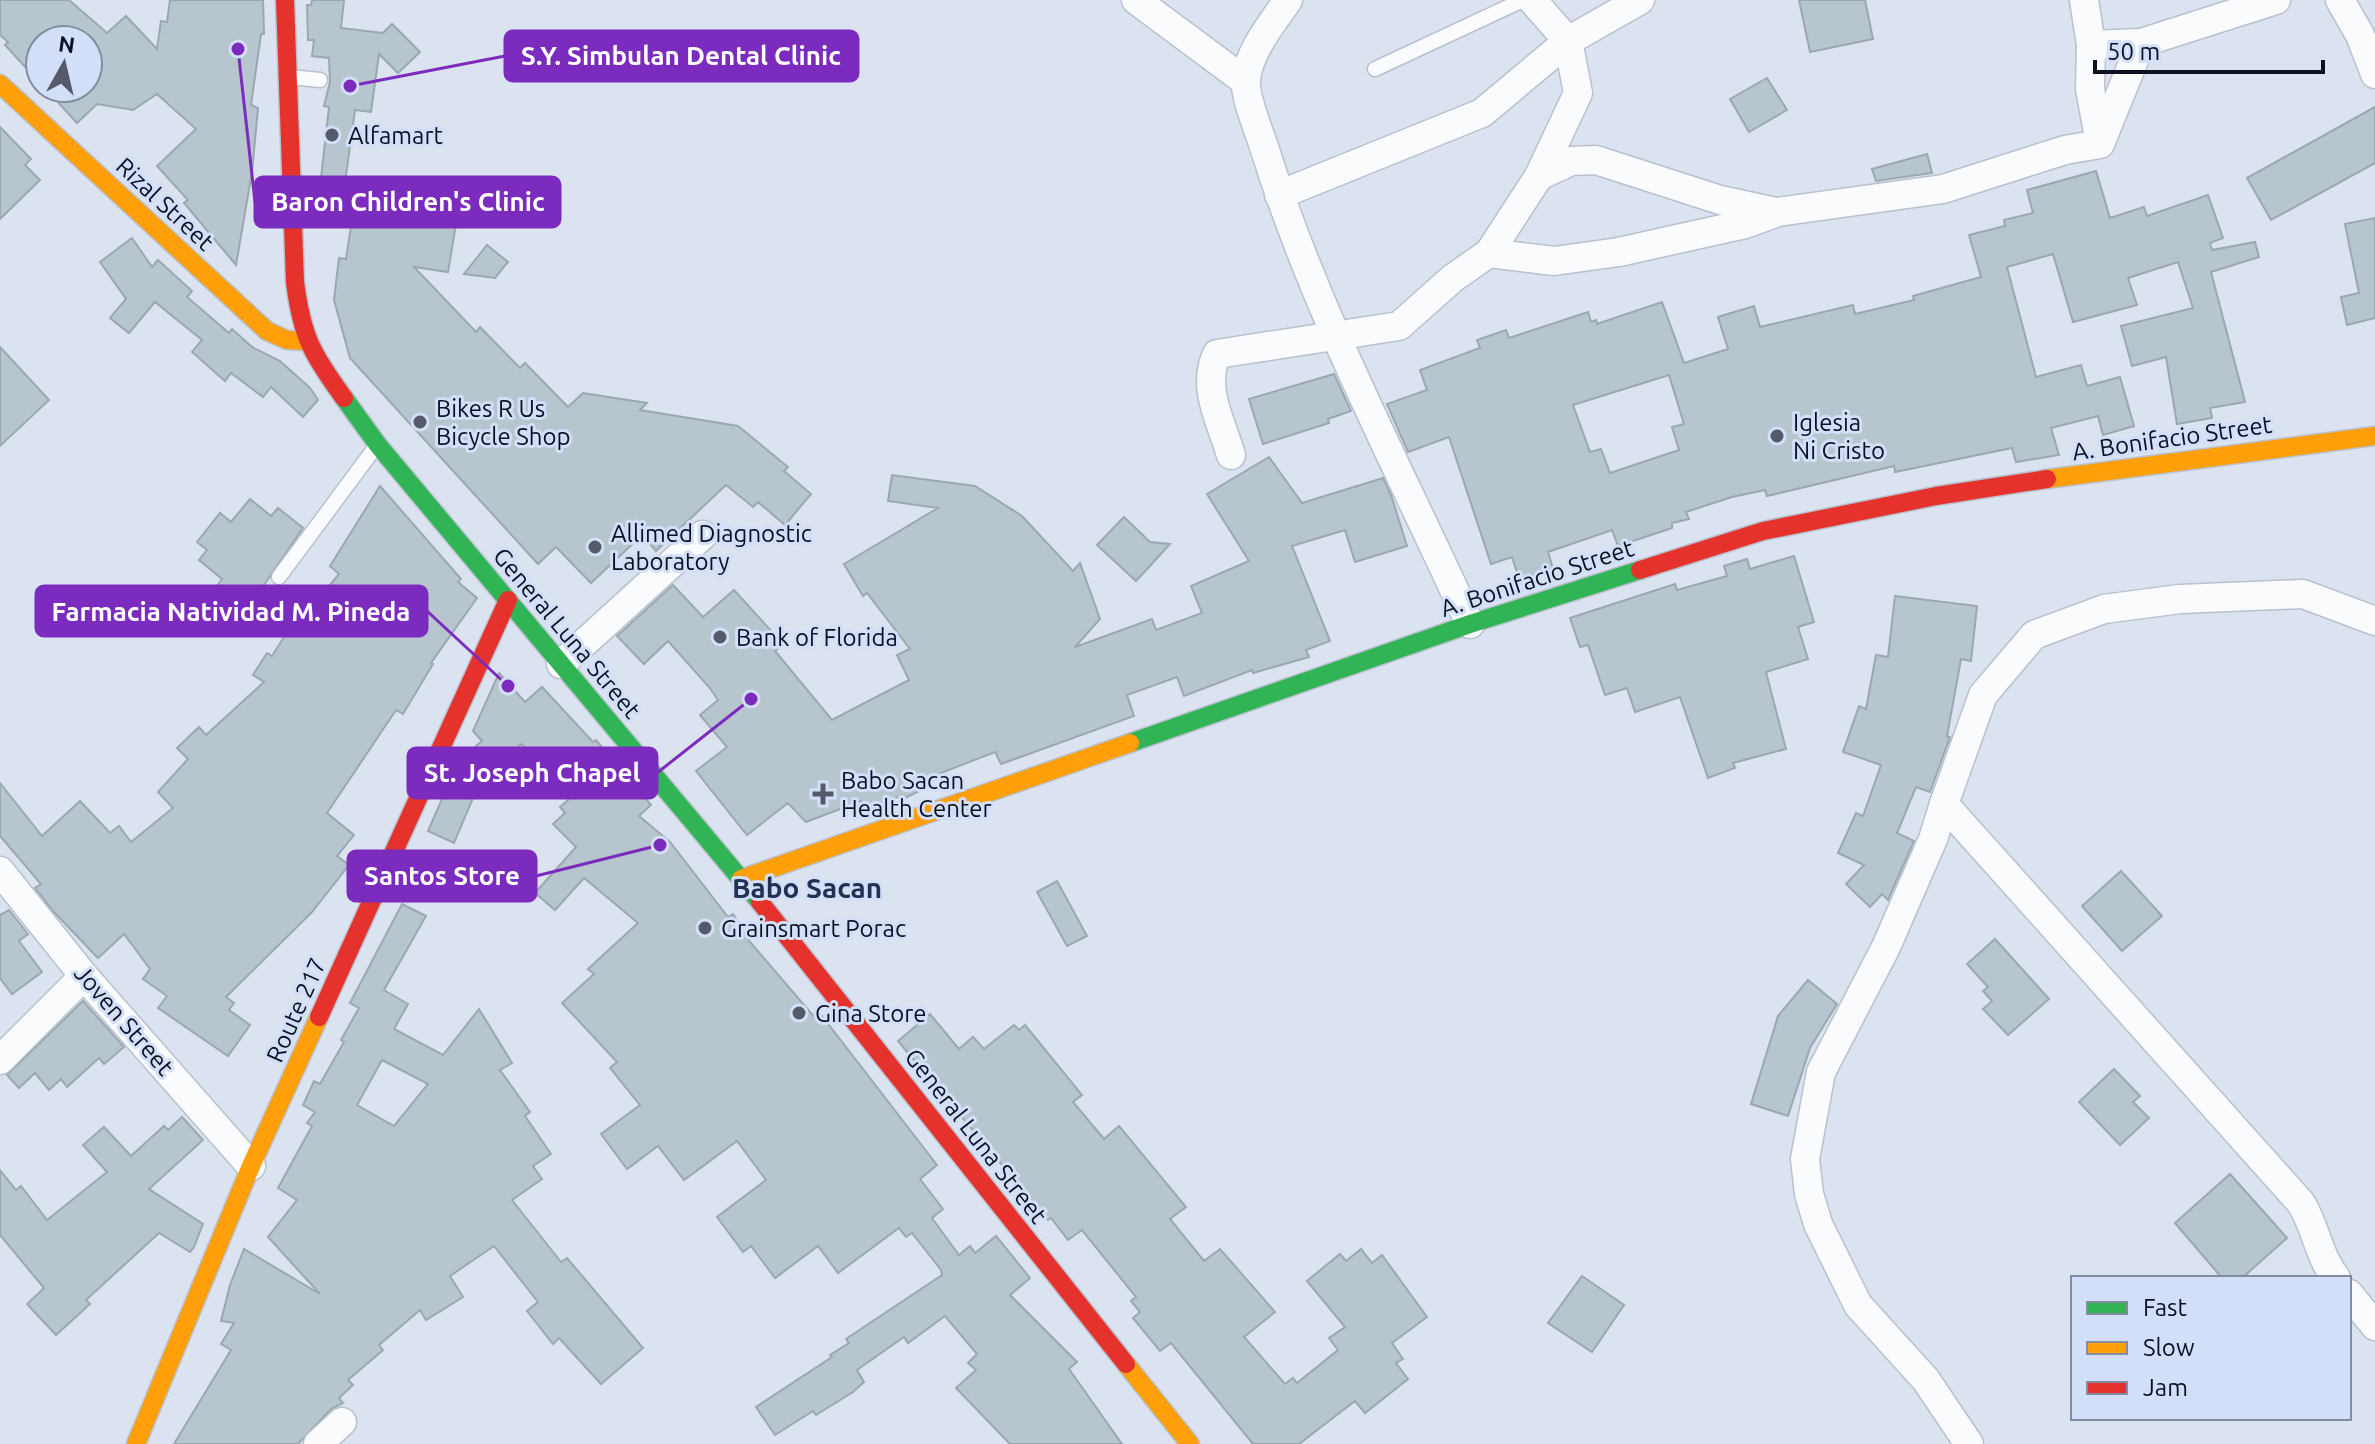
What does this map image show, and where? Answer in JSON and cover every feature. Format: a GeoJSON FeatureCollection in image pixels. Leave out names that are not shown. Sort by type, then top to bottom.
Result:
{"type":"FeatureCollection","features":[{"type":"Feature","properties":{"kind":"main road","name":"General Luna Street"},"geometry":{"type":"LineString","coordinates":[[285,0],[295,282],[306,341],[318,366],[378,445],[741,879],[1190,1444]]}},
{"type":"Feature","properties":{"kind":"main road","name":"Rizal Street"},"geometry":{"type":"LineString","coordinates":[[0,84],[267,331],[287,340],[306,341]]}},
{"type":"Feature","properties":{"kind":"main road","name":"A. Bonifacio Street"},"geometry":{"type":"LineString","coordinates":[[741,879],[1470,624],[1763,531],[1936,496],[2189,458],[2375,436]]}},
{"type":"Feature","properties":{"kind":"main road","name":"Route 217"},"geometry":{"type":"LineString","coordinates":[[136,1444],[251,1166],[508,600]]}},
{"type":"Feature","properties":{"kind":"street"},"geometry":{"type":"LineString","coordinates":[[1136,0],[1245,81]]}},
{"type":"Feature","properties":{"kind":"street"},"geometry":{"type":"LineString","coordinates":[[1288,0],[1254,56],[1245,81],[1279,195],[1339,338],[1470,624]]}},
{"type":"Feature","properties":{"kind":"street"},"geometry":{"type":"LineString","coordinates":[[1231,455],[1209,388],[1210,369],[1217,354],[1339,338],[1399,326],[1453,278],[1489,253],[1539,176],[1578,93],[1568,41],[1532,0]]}},
{"type":"Feature","properties":{"kind":"street"},"geometry":{"type":"LineString","coordinates":[[1279,195],[1482,113],[1568,41],[1640,0]]}},
{"type":"Feature","properties":{"kind":"street"},"geometry":{"type":"LineString","coordinates":[[2084,0],[2091,45],[2090,89],[2100,144]]}},
{"type":"Feature","properties":{"kind":"street"},"geometry":{"type":"LineString","coordinates":[[2091,45],[2141,43],[2276,0]]}},
{"type":"Feature","properties":{"kind":"street"},"geometry":{"type":"LineString","coordinates":[[2340,0],[2360,35],[2375,74]]}},
{"type":"Feature","properties":{"kind":"street"},"geometry":{"type":"LineString","coordinates":[[2100,144],[2141,43]]}},
{"type":"Feature","properties":{"kind":"street"},"geometry":{"type":"LineString","coordinates":[[1489,253],[1554,261],[1619,252],[1745,224],[1778,212],[1839,207],[1943,189],[2065,150],[2100,144]]}},
{"type":"Feature","properties":{"kind":"street"},"geometry":{"type":"LineString","coordinates":[[1539,176],[1571,161],[1596,160],[1720,200],[1778,212]]}},
{"type":"Feature","properties":{"kind":"street"},"geometry":{"type":"LineString","coordinates":[[561,664],[703,535]]}},
{"type":"Feature","properties":{"kind":"street"},"geometry":{"type":"LineString","coordinates":[[1969,1444],[1926,1380],[1858,1305],[1818,1224],[1809,1194],[1805,1159],[1821,1072],[1886,947],[1933,839],[1983,695],[2034,635],[2104,609],[2180,599],[2303,594],[2375,621]]}},
{"type":"Feature","properties":{"kind":"street"},"geometry":{"type":"LineString","coordinates":[[1944,804],[2301,1203],[2311,1219],[2319,1250],[2335,1276]]}},
{"type":"Feature","properties":{"kind":"street","name":"Joven Street"},"geometry":{"type":"LineString","coordinates":[[0,871],[84,976],[251,1166]]}},
{"type":"Feature","properties":{"kind":"street"},"geometry":{"type":"LineString","coordinates":[[0,1060],[84,976]]}},
{"type":"Feature","properties":{"kind":"street"},"geometry":{"type":"LineString","coordinates":[[2351,1296],[2375,1326]]}},
{"type":"Feature","properties":{"kind":"street"},"geometry":{"type":"LineString","coordinates":[[318,1444],[342,1422]]}},
{"type":"Feature","properties":{"kind":"lane"},"geometry":{"type":"LineString","coordinates":[[1375,69],[1523,0]]}},
{"type":"Feature","properties":{"kind":"lane"},"geometry":{"type":"LineString","coordinates":[[286,77],[320,80]]}},
{"type":"Feature","properties":{"kind":"lane"},"geometry":{"type":"LineString","coordinates":[[279,577],[378,445]]}},
{"type":"Feature","properties":{"kind":"building"},"geometry":{"type":"Polygon","coordinates":[[[0,0],[69,0],[97,24],[24,24],[24,66],[0,35],[0,0]]]}},
{"type":"Feature","properties":{"kind":"building"},"geometry":{"type":"Polygon","coordinates":[[[170,0],[263,0],[264,34],[261,34],[251,105],[258,108],[252,172],[236,265],[184,203],[188,200],[157,166],[196,129],[157,94],[133,110],[97,104],[104,104],[104,30],[107,33],[126,16],[157,49],[161,21],[167,22],[170,0]]]}},
{"type":"Feature","properties":{"kind":"building"},"geometry":{"type":"Polygon","coordinates":[[[312,0],[344,0],[341,28],[383,33],[392,24],[420,52],[398,73],[379,54],[371,112],[355,110],[345,182],[321,178],[329,107],[324,106],[330,82],[329,58],[312,56],[314,40],[308,40],[307,5],[311,5],[312,0]]]}},
{"type":"Feature","properties":{"kind":"building"},"geometry":{"type":"Polygon","coordinates":[[[1799,0],[1865,0],[1873,39],[1810,52],[1799,0]]]}},
{"type":"Feature","properties":{"kind":"building"},"geometry":{"type":"Polygon","coordinates":[[[1767,78],[1787,110],[1749,132],[1730,99],[1767,78]]]}},
{"type":"Feature","properties":{"kind":"building"},"geometry":{"type":"Polygon","coordinates":[[[60,104],[97,104],[77,123],[60,104]]]}},
{"type":"Feature","properties":{"kind":"building"},"geometry":{"type":"Polygon","coordinates":[[[2375,107],[2375,163],[2271,220],[2247,178],[2375,107]]]}},
{"type":"Feature","properties":{"kind":"building"},"geometry":{"type":"Polygon","coordinates":[[[0,127],[31,159],[25,165],[40,180],[0,219],[0,127]]]}},
{"type":"Feature","properties":{"kind":"building"},"geometry":{"type":"Polygon","coordinates":[[[1927,154],[1932,173],[1876,181],[1872,169],[1927,154]]]}},
{"type":"Feature","properties":{"kind":"building"},"geometry":{"type":"Polygon","coordinates":[[[2096,171],[2110,218],[2144,207],[2147,216],[2208,195],[2223,238],[2210,243],[2212,250],[2255,242],[2259,257],[2211,272],[2245,402],[2210,408],[2212,418],[2177,424],[2166,357],[2132,366],[2121,326],[2193,308],[2178,262],[2128,278],[2137,305],[2073,322],[2053,254],[2007,267],[2036,377],[2081,365],[2087,386],[2120,377],[2134,426],[2103,435],[2098,416],[2051,428],[2059,455],[2016,462],[2012,448],[1895,472],[1894,466],[1767,496],[1765,490],[1732,497],[1686,512],[1689,519],[1672,523],[1672,528],[1618,546],[1612,530],[1548,552],[1553,568],[1519,579],[1512,557],[1491,564],[1449,437],[1408,452],[1387,404],[1427,390],[1420,370],[1480,348],[1477,340],[1506,330],[1509,338],[1588,312],[1591,322],[1596,320],[1597,324],[1662,302],[1684,363],[1728,349],[1718,317],[1754,306],[1760,327],[1853,305],[1855,314],[1914,300],[1913,296],[1981,277],[1969,235],[2005,226],[2004,220],[2033,213],[2027,190],[2096,171]],[[1669,375],[1573,405],[1590,452],[1601,449],[1610,473],[1679,450],[1672,427],[1684,424],[1669,375]]]}},
{"type":"Feature","properties":{"kind":"building"},"geometry":{"type":"Polygon","coordinates":[[[356,194],[389,200],[388,207],[457,218],[448,272],[414,267],[476,332],[480,327],[520,368],[525,363],[568,407],[583,393],[647,403],[640,410],[738,426],[788,467],[784,471],[811,494],[785,525],[758,502],[753,507],[726,485],[656,551],[642,535],[591,583],[556,547],[538,564],[350,358],[334,300],[339,258],[346,259],[356,194]]]}},
{"type":"Feature","properties":{"kind":"building"},"geometry":{"type":"Polygon","coordinates":[[[2375,218],[2375,318],[2347,325],[2341,297],[2359,293],[2345,224],[2375,218]]]}},
{"type":"Feature","properties":{"kind":"building"},"geometry":{"type":"Polygon","coordinates":[[[132,238],[152,267],[158,260],[192,291],[187,297],[229,333],[232,329],[252,347],[280,361],[310,388],[318,400],[303,417],[271,387],[263,397],[231,373],[225,381],[192,352],[202,340],[155,302],[129,333],[110,318],[126,299],[100,262],[132,238]]]}},
{"type":"Feature","properties":{"kind":"building"},"geometry":{"type":"Polygon","coordinates":[[[487,245],[508,262],[495,278],[464,274],[487,245]]]}},
{"type":"Feature","properties":{"kind":"building"},"geometry":{"type":"Polygon","coordinates":[[[0,347],[49,400],[0,446],[0,347]]]}},
{"type":"Feature","properties":{"kind":"building"},"geometry":{"type":"Polygon","coordinates":[[[1334,374],[1351,411],[1328,419],[1329,423],[1263,444],[1249,399],[1334,374]]]}},
{"type":"Feature","properties":{"kind":"building"},"geometry":{"type":"Polygon","coordinates":[[[1269,457],[1302,503],[1383,478],[1391,495],[1407,546],[1355,562],[1345,530],[1292,546],[1330,641],[1306,650],[1309,657],[1253,673],[1252,670],[1184,696],[1177,677],[1127,695],[1134,716],[1001,764],[995,752],[923,780],[927,787],[905,798],[904,795],[865,808],[861,801],[806,822],[788,803],[747,835],[696,771],[727,747],[700,715],[718,700],[668,641],[644,664],[617,636],[673,585],[703,617],[734,590],[783,644],[775,651],[832,720],[909,680],[897,655],[910,649],[867,593],[863,596],[844,564],[938,508],[888,501],[892,475],[975,486],[1022,516],[1073,571],[1080,563],[1100,619],[1075,647],[1152,619],[1156,630],[1202,613],[1191,586],[1249,561],[1207,494],[1269,457]]]}},
{"type":"Feature","properties":{"kind":"building"},"geometry":{"type":"Polygon","coordinates":[[[380,486],[461,579],[458,582],[477,598],[431,663],[403,714],[396,710],[327,813],[354,835],[337,856],[349,865],[312,912],[226,997],[234,1003],[229,1010],[250,1025],[228,1056],[158,1008],[167,996],[143,979],[150,969],[124,934],[98,958],[54,912],[35,888],[41,884],[0,836],[0,783],[42,836],[80,801],[110,833],[119,826],[131,842],[173,808],[158,792],[188,759],[177,748],[199,727],[206,735],[264,682],[253,675],[267,653],[272,656],[298,615],[303,618],[339,574],[330,566],[380,486]]]}},
{"type":"Feature","properties":{"kind":"building"},"geometry":{"type":"Polygon","coordinates":[[[250,499],[271,516],[278,508],[303,528],[251,604],[241,596],[232,607],[213,591],[222,579],[199,560],[207,550],[197,542],[220,513],[231,522],[250,499]]]}},
{"type":"Feature","properties":{"kind":"building"},"geometry":{"type":"Polygon","coordinates":[[[1124,517],[1150,542],[1170,544],[1136,581],[1097,545],[1124,517]]]}},
{"type":"Feature","properties":{"kind":"building"},"geometry":{"type":"Polygon","coordinates":[[[1794,556],[1814,622],[1798,627],[1808,659],[1766,672],[1786,749],[1733,763],[1735,768],[1708,778],[1680,697],[1635,712],[1627,688],[1605,695],[1588,645],[1580,647],[1570,618],[1675,584],[1677,590],[1727,576],[1724,566],[1747,559],[1750,569],[1794,556]]]}},
{"type":"Feature","properties":{"kind":"building"},"geometry":{"type":"Polygon","coordinates":[[[1895,596],[1977,606],[1971,661],[1961,659],[1947,736],[1950,737],[1930,792],[1916,787],[1897,833],[1914,841],[1888,900],[1882,894],[1870,907],[1846,884],[1864,865],[1838,853],[1856,813],[1863,816],[1881,765],[1843,752],[1859,706],[1866,709],[1876,655],[1888,657],[1895,596]]]}},
{"type":"Feature","properties":{"kind":"building"},"geometry":{"type":"Polygon","coordinates":[[[499,673],[525,702],[542,687],[593,742],[596,740],[651,805],[639,816],[670,842],[728,917],[733,914],[750,942],[817,1020],[822,1016],[937,1165],[920,1179],[943,1209],[932,1218],[959,1255],[970,1246],[975,1253],[996,1236],[1030,1278],[1010,1295],[1077,1362],[1069,1369],[1122,1444],[1010,1444],[956,1388],[976,1370],[968,1363],[977,1354],[945,1316],[908,1343],[904,1337],[857,1370],[864,1382],[853,1392],[816,1415],[813,1411],[775,1435],[756,1407],[832,1357],[830,1355],[849,1343],[846,1339],[942,1275],[941,1270],[912,1233],[906,1237],[899,1228],[838,1273],[818,1246],[775,1278],[751,1246],[743,1252],[717,1217],[766,1180],[737,1141],[684,1180],[658,1146],[627,1169],[601,1134],[640,1105],[610,1068],[617,1062],[562,1003],[594,974],[588,969],[638,923],[584,878],[555,910],[535,893],[576,847],[553,824],[565,813],[560,807],[577,792],[521,744],[481,779],[454,843],[428,831],[459,760],[482,741],[473,731],[499,673]]]}},
{"type":"Feature","properties":{"kind":"building"},"geometry":{"type":"Polygon","coordinates":[[[2121,871],[2162,916],[2122,951],[2082,906],[2121,871]]]}},
{"type":"Feature","properties":{"kind":"building"},"geometry":{"type":"Polygon","coordinates":[[[1057,881],[1087,936],[1067,946],[1037,892],[1057,881]]]}},
{"type":"Feature","properties":{"kind":"building"},"geometry":{"type":"Polygon","coordinates":[[[402,904],[426,916],[384,990],[408,1004],[394,1029],[443,1055],[479,1009],[512,1063],[500,1070],[530,1112],[525,1116],[551,1154],[533,1166],[542,1179],[512,1200],[561,1262],[567,1258],[643,1348],[601,1384],[559,1338],[553,1344],[527,1311],[538,1302],[494,1246],[450,1276],[463,1297],[426,1320],[420,1310],[379,1345],[383,1350],[348,1380],[353,1385],[339,1398],[343,1403],[331,1409],[298,1444],[174,1444],[231,1350],[221,1344],[234,1323],[221,1321],[244,1249],[320,1294],[268,1237],[297,1200],[278,1188],[312,1126],[307,1123],[315,1112],[303,1105],[314,1081],[320,1084],[359,1008],[350,1003],[402,904]],[[382,1060],[357,1105],[394,1126],[428,1084],[382,1060]]]}},
{"type":"Feature","properties":{"kind":"building"},"geometry":{"type":"Polygon","coordinates":[[[9,910],[28,934],[19,941],[42,972],[12,994],[0,978],[0,915],[9,910]]]}},
{"type":"Feature","properties":{"kind":"building"},"geometry":{"type":"Polygon","coordinates":[[[1995,939],[2049,999],[2008,1035],[1983,1009],[1992,1001],[1983,991],[1988,987],[1967,964],[1995,939]]]}},
{"type":"Feature","properties":{"kind":"building"},"geometry":{"type":"Polygon","coordinates":[[[1808,980],[1837,1004],[1810,1048],[1788,1116],[1751,1104],[1778,1016],[1808,980]]]}},
{"type":"Feature","properties":{"kind":"building"},"geometry":{"type":"Polygon","coordinates":[[[83,1001],[124,1047],[104,1064],[99,1058],[67,1087],[61,1079],[49,1090],[35,1073],[19,1088],[7,1075],[83,1001]]]}},
{"type":"Feature","properties":{"kind":"building"},"geometry":{"type":"Polygon","coordinates":[[[930,1014],[959,1049],[973,1037],[984,1049],[1014,1025],[1019,1030],[1025,1025],[1082,1095],[1073,1102],[1104,1139],[1119,1126],[1186,1207],[1170,1219],[1204,1261],[1220,1249],[1275,1312],[1244,1337],[1285,1384],[1293,1378],[1297,1383],[1338,1350],[1329,1338],[1345,1327],[1307,1281],[1340,1254],[1346,1261],[1361,1249],[1372,1263],[1382,1255],[1427,1317],[1392,1343],[1403,1359],[1396,1363],[1408,1379],[1365,1413],[1355,1401],[1299,1444],[1253,1444],[1171,1343],[1160,1351],[1133,1318],[1140,1312],[1131,1301],[1136,1297],[1082,1230],[1068,1240],[1051,1218],[1048,1220],[898,1041],[930,1014]]]}},
{"type":"Feature","properties":{"kind":"building"},"geometry":{"type":"Polygon","coordinates":[[[2114,1069],[2140,1096],[2133,1102],[2149,1118],[2120,1145],[2079,1102],[2114,1069]]]}},
{"type":"Feature","properties":{"kind":"building"},"geometry":{"type":"Polygon","coordinates":[[[182,1117],[203,1140],[149,1189],[203,1224],[194,1247],[190,1252],[159,1233],[86,1300],[90,1304],[56,1335],[27,1304],[44,1288],[0,1235],[0,1170],[16,1190],[21,1186],[47,1220],[107,1172],[83,1145],[104,1127],[131,1156],[164,1126],[168,1130],[182,1117]]]}},
{"type":"Feature","properties":{"kind":"building"},"geometry":{"type":"Polygon","coordinates":[[[2230,1174],[2287,1238],[2244,1276],[2220,1276],[2175,1223],[2230,1174]]]}},
{"type":"Feature","properties":{"kind":"building"},"geometry":{"type":"Polygon","coordinates":[[[1582,1276],[1624,1305],[1592,1352],[1548,1323],[1582,1276]]]}},
{"type":"Feature","properties":{"kind":"traffic: fast"},"geometry":{"type":"LineString","coordinates":[[344,398],[378,445],[760,902]]}},
{"type":"Feature","properties":{"kind":"traffic: fast"},"geometry":{"type":"LineString","coordinates":[[1130,743],[1470,624],[1640,570]]}},
{"type":"Feature","properties":{"kind":"traffic: slow"},"geometry":{"type":"LineString","coordinates":[[0,84],[267,331],[287,340],[306,341]]}},
{"type":"Feature","properties":{"kind":"traffic: slow"},"geometry":{"type":"LineString","coordinates":[[2047,479],[2375,436]]}},
{"type":"Feature","properties":{"kind":"traffic: slow"},"geometry":{"type":"LineString","coordinates":[[741,879],[1130,743]]}},
{"type":"Feature","properties":{"kind":"traffic: slow"},"geometry":{"type":"LineString","coordinates":[[136,1444],[251,1166],[319,1017]]}},
{"type":"Feature","properties":{"kind":"traffic: slow"},"geometry":{"type":"LineString","coordinates":[[1126,1364],[1190,1444]]}},
{"type":"Feature","properties":{"kind":"traffic: jam"},"geometry":{"type":"LineString","coordinates":[[285,0],[295,282],[310,344],[344,398]]}},
{"type":"Feature","properties":{"kind":"traffic: jam"},"geometry":{"type":"LineString","coordinates":[[1640,570],[1763,531],[1936,496],[2047,479]]}},
{"type":"Feature","properties":{"kind":"traffic: jam"},"geometry":{"type":"LineString","coordinates":[[319,1017],[508,600]]}},
{"type":"Feature","properties":{"kind":"traffic: jam"},"geometry":{"type":"LineString","coordinates":[[760,902],[1126,1364]]}},
{"type":"Feature","properties":{"kind":"place","name":"Baron Children's Clinic"},"geometry":{"type":"Point","coordinates":[238,49]}},
{"type":"Feature","properties":{"kind":"place","name":"S.Y. Simbulan Dental Clinic"},"geometry":{"type":"Point","coordinates":[350,86]}},
{"type":"Feature","properties":{"kind":"place","name":"Alfamart"},"geometry":{"type":"Point","coordinates":[332,135]}},
{"type":"Feature","properties":{"kind":"place","name":"Bikes R Us Bicycle Shop"},"geometry":{"type":"Point","coordinates":[420,422]}},
{"type":"Feature","properties":{"kind":"place","name":"Iglesia Ni Cristo"},"geometry":{"type":"Point","coordinates":[1777,436]}},
{"type":"Feature","properties":{"kind":"place","name":"Allimed Diagnostic Laboratory"},"geometry":{"type":"Point","coordinates":[595,547]}},
{"type":"Feature","properties":{"kind":"place","name":"Bank of Florida"},"geometry":{"type":"Point","coordinates":[720,637]}},
{"type":"Feature","properties":{"kind":"place","name":"Farmacia Natividad M. Pineda"},"geometry":{"type":"Point","coordinates":[508,686]}},
{"type":"Feature","properties":{"kind":"place","name":"St. Joseph Chapel"},"geometry":{"type":"Point","coordinates":[751,699]}},
{"type":"Feature","properties":{"kind":"place","name":"Babo Sacan Health Center"},"geometry":{"type":"Point","coordinates":[823,794]}},
{"type":"Feature","properties":{"kind":"place","name":"Santos Store"},"geometry":{"type":"Point","coordinates":[660,845]}},
{"type":"Feature","properties":{"kind":"place","name":"Grainsmart Porac"},"geometry":{"type":"Point","coordinates":[705,928]}},
{"type":"Feature","properties":{"kind":"place","name":"Gina Store"},"geometry":{"type":"Point","coordinates":[799,1013]}},
{"type":"Feature","properties":{"kind":"district","name":"Babo Sacan"},"geometry":{"type":"Point","coordinates":[807,887]}}]}
